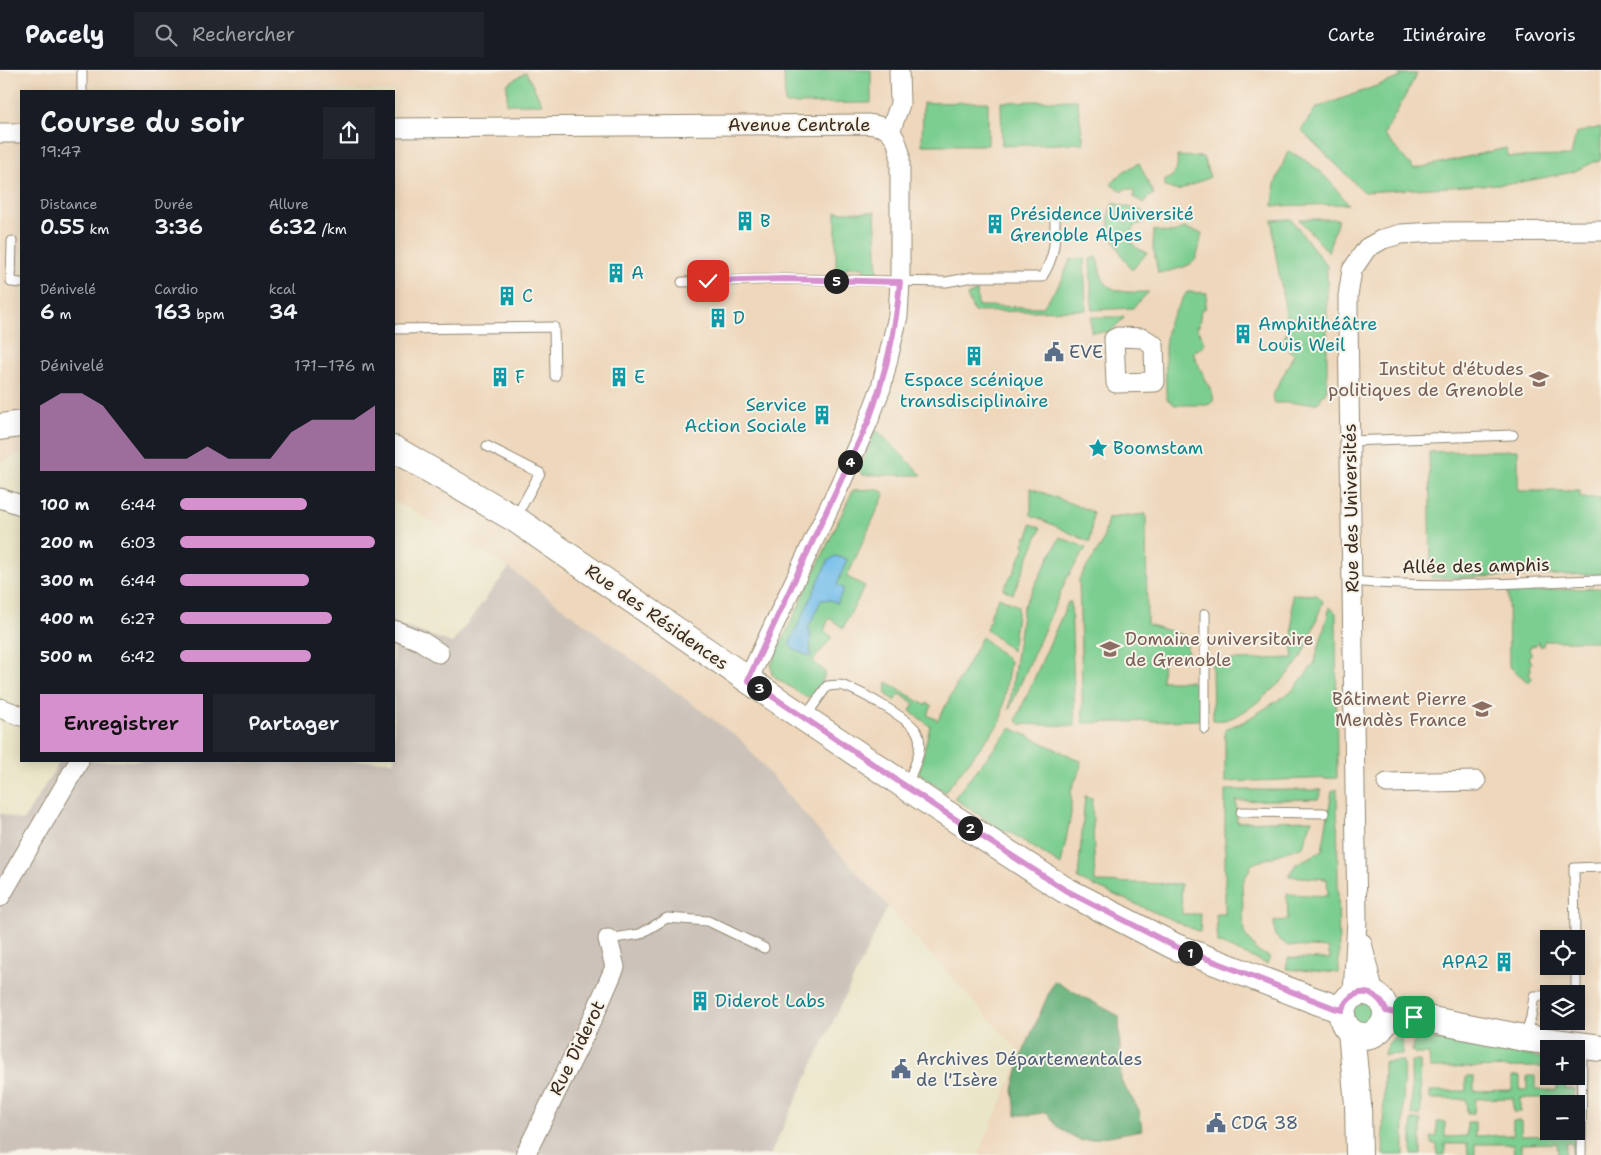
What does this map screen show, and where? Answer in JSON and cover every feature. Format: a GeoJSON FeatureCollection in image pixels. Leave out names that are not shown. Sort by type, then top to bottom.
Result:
{"type":"FeatureCollection","features":[{"type":"Feature","properties":{"kind":"street"},"geometry":{"type":"LineString","coordinates":[[890,132],[900,104],[899,70]]}},
{"type":"Feature","properties":{"kind":"street","name":"Avenue Centrale"},"geometry":{"type":"LineString","coordinates":[[395,128],[867,124],[879,126],[890,132],[897,141],[900,153],[900,282],[898,316],[881,388],[843,478],[748,680]]}},
{"type":"Feature","properties":{"kind":"street"},"geometry":{"type":"LineString","coordinates":[[0,133],[20,133]]}},
{"type":"Feature","properties":{"kind":"street","name":"Rue des Universités"},"geometry":{"type":"LineString","coordinates":[[1359,1155],[1358,1104],[1364,1013],[1357,920],[1349,441],[1348,296],[1352,270],[1367,248],[1383,238],[1401,234],[1601,231]]}},
{"type":"Feature","properties":{"kind":"street"},"geometry":{"type":"LineString","coordinates":[[0,428],[20,424]]}},
{"type":"Feature","properties":{"kind":"street","name":"Rue des Résidences"},"geometry":{"type":"LineString","coordinates":[[395,450],[515,519],[748,680],[1065,890],[1174,946],[1316,1002],[1364,1013],[1591,1047]]}},
{"type":"Feature","properties":{"kind":"street","name":"Rue des Résidences"},"geometry":{"type":"LineString","coordinates":[[395,455],[446,479]]}},
{"type":"Feature","properties":{"kind":"street"},"geometry":{"type":"LineString","coordinates":[[0,498],[20,505]]}},
{"type":"Feature","properties":{"kind":"street"},"geometry":{"type":"LineString","coordinates":[[395,630],[421,641],[439,653]]}},
{"type":"Feature","properties":{"kind":"street"},"geometry":{"type":"LineString","coordinates":[[0,708],[20,716]]}},
{"type":"Feature","properties":{"kind":"street"},"geometry":{"type":"LineString","coordinates":[[0,897],[78,762]]}},
{"type":"Feature","properties":{"kind":"street"},"geometry":{"type":"LineString","coordinates":[[1387,783],[1476,781]]}},
{"type":"Feature","properties":{"kind":"street","name":"Rue Diderot"},"geometry":{"type":"LineString","coordinates":[[525,1155],[596,1011],[615,967],[608,939]]}},
{"type":"Feature","properties":{"kind":"lane"},"geometry":{"type":"LineString","coordinates":[[82,70],[82,90]]}},
{"type":"Feature","properties":{"kind":"lane"},"geometry":{"type":"LineString","coordinates":[[682,282],[784,279],[946,282],[973,277],[1042,277],[1051,264],[1055,242],[1055,215]]}},
{"type":"Feature","properties":{"kind":"lane"},"geometry":{"type":"LineString","coordinates":[[12,241],[11,282],[20,282]]}},
{"type":"Feature","properties":{"kind":"lane"},"geometry":{"type":"LineString","coordinates":[[395,329],[554,328],[555,376]]}},
{"type":"Feature","properties":{"kind":"lane"},"geometry":{"type":"LineString","coordinates":[[1349,441],[1513,435]]}},
{"type":"Feature","properties":{"kind":"lane"},"geometry":{"type":"LineString","coordinates":[[487,446],[540,473],[515,519]]}},
{"type":"Feature","properties":{"kind":"lane","name":"Allée des amphis"},"geometry":{"type":"LineString","coordinates":[[1352,581],[1427,584],[1601,580]]}},
{"type":"Feature","properties":{"kind":"lane"},"geometry":{"type":"LineString","coordinates":[[1205,614],[1205,730]]}},
{"type":"Feature","properties":{"kind":"lane"},"geometry":{"type":"LineString","coordinates":[[805,718],[827,686],[840,685],[870,697],[909,724],[917,732],[920,744],[916,762],[906,786]]}},
{"type":"Feature","properties":{"kind":"lane"},"geometry":{"type":"LineString","coordinates":[[1241,812],[1324,813]]}},
{"type":"Feature","properties":{"kind":"lane"},"geometry":{"type":"LineString","coordinates":[[1576,930],[1574,868],[1601,867]]}},
{"type":"Feature","properties":{"kind":"lane"},"geometry":{"type":"LineString","coordinates":[[608,939],[640,934],[667,918],[708,921],[764,948]]}},
{"type":"Feature","properties":{"kind":"lane"},"geometry":{"type":"LineString","coordinates":[[1524,1038],[1531,1017],[1534,996],[1540,996]]}},
{"type":"Feature","properties":{"kind":"lane"},"geometry":{"type":"LineString","coordinates":[[1581,1155],[1591,1047]]}},
{"type":"Feature","properties":{"kind":"shaded area","name":"Domaine universitaire de Grenoble"},"geometry":{"type":"Polygon","coordinates":[[[0,70],[1601,70],[1601,1155],[978,1155],[1022,1055],[818,830],[741,740],[509,568],[412,510],[395,502],[395,90],[20,90],[20,454],[0,462],[0,70]]]}},
{"type":"Feature","properties":{"kind":"shaded area"},"geometry":{"type":"Polygon","coordinates":[[[509,568],[741,740],[818,830],[888,906],[770,1155],[0,1155],[0,813],[23,821],[59,762],[395,762],[395,623],[452,643],[509,568]]]}},
{"type":"Feature","properties":{"kind":"green space"},"geometry":{"type":"Polygon","coordinates":[[[784,70],[871,70],[871,103],[785,104],[784,70]]]}},
{"type":"Feature","properties":{"kind":"green space"},"geometry":{"type":"Polygon","coordinates":[[[526,72],[542,104],[507,104],[507,84],[526,72]]]}},
{"type":"Feature","properties":{"kind":"green space"},"geometry":{"type":"Polygon","coordinates":[[[1399,74],[1417,74],[1384,135],[1414,169],[1506,148],[1509,157],[1571,156],[1576,133],[1601,127],[1601,159],[1573,172],[1516,183],[1364,192],[1301,130],[1316,108],[1401,77],[1399,74]]]}},
{"type":"Feature","properties":{"kind":"green space"},"geometry":{"type":"Polygon","coordinates":[[[1077,100],[1084,143],[1002,146],[1001,102],[1077,100]]]}},
{"type":"Feature","properties":{"kind":"green space"},"geometry":{"type":"Polygon","coordinates":[[[988,102],[988,145],[922,145],[923,103],[988,102]]]}},
{"type":"Feature","properties":{"kind":"green space"},"geometry":{"type":"Polygon","coordinates":[[[1288,151],[1321,173],[1348,204],[1273,206],[1275,184],[1288,151]]]}},
{"type":"Feature","properties":{"kind":"green space"},"geometry":{"type":"Polygon","coordinates":[[[1177,156],[1203,157],[1210,177],[1178,191],[1165,187],[1165,180],[1176,171],[1177,156]]]}},
{"type":"Feature","properties":{"kind":"green space"},"geometry":{"type":"Polygon","coordinates":[[[1139,163],[1154,194],[1146,199],[1145,204],[1134,197],[1134,191],[1124,189],[1122,192],[1111,184],[1123,172],[1139,163]]]}},
{"type":"Feature","properties":{"kind":"green space"},"geometry":{"type":"Polygon","coordinates":[[[1113,203],[1142,211],[1144,223],[1135,225],[1129,240],[1137,248],[1147,253],[1132,270],[1117,247],[1110,229],[1110,211],[1113,203]]]}},
{"type":"Feature","properties":{"kind":"green space"},"geometry":{"type":"Polygon","coordinates":[[[836,212],[875,212],[878,275],[864,277],[864,267],[846,267],[846,277],[836,270],[836,212]]]}},
{"type":"Feature","properties":{"kind":"green space"},"geometry":{"type":"Polygon","coordinates":[[[1291,219],[1327,266],[1327,389],[1318,403],[1274,403],[1272,397],[1294,354],[1283,346],[1285,343],[1282,342],[1290,325],[1288,325],[1274,245],[1272,220],[1291,219]]]}},
{"type":"Feature","properties":{"kind":"green space"},"geometry":{"type":"Polygon","coordinates":[[[1299,219],[1338,219],[1328,252],[1299,219]]]}},
{"type":"Feature","properties":{"kind":"green space"},"geometry":{"type":"Polygon","coordinates":[[[1183,228],[1202,233],[1195,260],[1184,267],[1158,273],[1153,246],[1154,230],[1173,233],[1183,228]]]}},
{"type":"Feature","properties":{"kind":"green space"},"geometry":{"type":"Polygon","coordinates":[[[1097,257],[1102,277],[1110,287],[1129,292],[1149,292],[1133,308],[1092,310],[1090,259],[1097,257]]]}},
{"type":"Feature","properties":{"kind":"green space"},"geometry":{"type":"Polygon","coordinates":[[[1084,258],[1086,310],[974,312],[967,296],[977,291],[978,306],[1043,307],[1062,280],[1070,260],[1084,258]]]}},
{"type":"Feature","properties":{"kind":"green space"},"geometry":{"type":"Polygon","coordinates":[[[1187,292],[1207,293],[1205,309],[1201,309],[1199,326],[1196,326],[1205,343],[1202,343],[1204,346],[1193,353],[1213,395],[1213,402],[1207,405],[1175,405],[1167,399],[1165,347],[1168,323],[1187,292]]]}},
{"type":"Feature","properties":{"kind":"green space"},"geometry":{"type":"Polygon","coordinates":[[[1091,317],[1125,317],[1110,332],[1091,332],[1091,317]]]}},
{"type":"Feature","properties":{"kind":"green space"},"geometry":{"type":"Polygon","coordinates":[[[878,431],[922,475],[862,475],[859,470],[875,432],[878,431]]]}},
{"type":"Feature","properties":{"kind":"green space"},"geometry":{"type":"Polygon","coordinates":[[[1518,450],[1518,491],[1580,491],[1580,498],[1601,498],[1601,574],[1431,578],[1429,452],[1518,450]]]}},
{"type":"Feature","properties":{"kind":"green space"},"geometry":{"type":"Polygon","coordinates":[[[1031,488],[1093,512],[1090,542],[1031,515],[1031,488]]]}},
{"type":"Feature","properties":{"kind":"green space"},"geometry":{"type":"Polygon","coordinates":[[[876,489],[885,493],[847,577],[865,586],[843,628],[829,618],[824,631],[832,637],[813,661],[825,672],[823,680],[814,693],[807,698],[776,678],[772,674],[771,665],[853,490],[876,489]]]}},
{"type":"Feature","properties":{"kind":"green space"},"geometry":{"type":"Polygon","coordinates":[[[1146,514],[1147,624],[1186,636],[1188,659],[1163,660],[1162,681],[1191,681],[1200,689],[1200,720],[1083,723],[1079,579],[1102,544],[1108,518],[1146,514]]]}},
{"type":"Feature","properties":{"kind":"green space"},"geometry":{"type":"Polygon","coordinates":[[[1031,524],[1041,528],[1013,594],[1003,589],[1014,572],[1025,546],[1023,545],[1026,536],[1029,537],[1031,524]]]}},
{"type":"Feature","properties":{"kind":"green space"},"geometry":{"type":"Polygon","coordinates":[[[1060,537],[1086,548],[1067,578],[1009,710],[1023,608],[1060,537]]]}},
{"type":"Feature","properties":{"kind":"green space"},"geometry":{"type":"Polygon","coordinates":[[[1601,588],[1601,641],[1544,641],[1543,646],[1540,646],[1538,642],[1535,646],[1531,646],[1529,649],[1531,654],[1528,658],[1532,662],[1529,666],[1531,670],[1529,674],[1532,678],[1529,683],[1509,666],[1508,591],[1601,588]]]}},
{"type":"Feature","properties":{"kind":"green space"},"geometry":{"type":"Polygon","coordinates":[[[1292,594],[1317,595],[1323,601],[1310,639],[1299,661],[1281,682],[1245,711],[1224,720],[1213,720],[1212,661],[1293,658],[1292,594]]]}},
{"type":"Feature","properties":{"kind":"green space"},"geometry":{"type":"Polygon","coordinates":[[[999,597],[1018,606],[1012,651],[986,629],[991,619],[989,617],[999,597]]]}},
{"type":"Feature","properties":{"kind":"green space"},"geometry":{"type":"Polygon","coordinates":[[[1068,602],[1071,602],[1075,726],[1020,724],[1016,720],[1068,602]]]}},
{"type":"Feature","properties":{"kind":"green space"},"geometry":{"type":"Polygon","coordinates":[[[1330,607],[1336,613],[1337,778],[1225,782],[1225,729],[1245,721],[1291,692],[1314,664],[1330,607]]]}},
{"type":"Feature","properties":{"kind":"green space"},"geometry":{"type":"Polygon","coordinates":[[[982,637],[1010,661],[1001,721],[945,792],[919,772],[930,726],[910,711],[914,703],[900,694],[895,701],[886,694],[887,682],[925,705],[927,703],[932,706],[927,715],[938,720],[982,637]]]}},
{"type":"Feature","properties":{"kind":"green space"},"geometry":{"type":"Polygon","coordinates":[[[1011,728],[1081,761],[1080,771],[1071,791],[1071,814],[1061,865],[1008,831],[1003,831],[954,798],[1011,728]]]}},
{"type":"Feature","properties":{"kind":"green space"},"geometry":{"type":"Polygon","coordinates":[[[1337,789],[1339,973],[1286,969],[1288,958],[1330,959],[1328,948],[1288,946],[1275,936],[1274,921],[1288,920],[1287,894],[1328,896],[1327,879],[1288,876],[1296,864],[1322,851],[1332,791],[1337,789]]]}},
{"type":"Feature","properties":{"kind":"green space"},"geometry":{"type":"Polygon","coordinates":[[[1225,790],[1322,790],[1318,799],[1236,801],[1237,822],[1312,820],[1303,846],[1252,864],[1242,884],[1244,933],[1257,951],[1270,957],[1267,964],[1218,943],[1216,914],[1225,914],[1225,790]]]}},
{"type":"Feature","properties":{"kind":"green space"},"geometry":{"type":"Polygon","coordinates":[[[1085,796],[1092,798],[1095,882],[1181,884],[1182,914],[1201,914],[1200,932],[1078,879],[1085,796]]]}},
{"type":"Feature","properties":{"kind":"green space"},"geometry":{"type":"Polygon","coordinates":[[[1054,981],[1119,1016],[1121,1081],[1139,1110],[1142,1130],[1082,1141],[1058,1128],[1047,1112],[1016,1115],[1013,1089],[1022,1055],[1054,981]]]}},
{"type":"Feature","properties":{"kind":"green space"},"geometry":{"type":"Polygon","coordinates":[[[1364,1000],[1374,1004],[1378,1014],[1374,1024],[1364,1028],[1354,1024],[1350,1014],[1354,1004],[1364,1000]]]}},
{"type":"Feature","properties":{"kind":"green space"},"geometry":{"type":"Polygon","coordinates":[[[1402,1033],[1402,1054],[1384,1055],[1390,1041],[1402,1033]]]}},
{"type":"Feature","properties":{"kind":"green space"},"geometry":{"type":"Polygon","coordinates":[[[1414,1039],[1437,1040],[1540,1057],[1540,1067],[1430,1068],[1429,1054],[1415,1054],[1412,1051],[1414,1039]]]}},
{"type":"Feature","properties":{"kind":"green space"},"geometry":{"type":"Polygon","coordinates":[[[1403,1061],[1404,1155],[1383,1155],[1384,1062],[1403,1061]]]}},
{"type":"Feature","properties":{"kind":"green space"},"geometry":{"type":"Polygon","coordinates":[[[1411,1061],[1420,1061],[1421,1115],[1412,1116],[1411,1061]]]}},
{"type":"Feature","properties":{"kind":"green space"},"geometry":{"type":"Polygon","coordinates":[[[1512,1076],[1520,1076],[1520,1090],[1527,1090],[1527,1076],[1535,1076],[1535,1090],[1557,1090],[1557,1085],[1565,1085],[1565,1089],[1574,1089],[1574,1095],[1540,1095],[1540,1098],[1520,1098],[1520,1112],[1513,1112],[1513,1098],[1475,1099],[1474,1113],[1467,1113],[1466,1099],[1430,1099],[1430,1091],[1466,1091],[1466,1077],[1474,1077],[1474,1091],[1512,1090],[1512,1076]]]}},
{"type":"Feature","properties":{"kind":"green space"},"geometry":{"type":"Polygon","coordinates":[[[1412,1120],[1421,1120],[1421,1155],[1412,1155],[1412,1120]]]}},
{"type":"Feature","properties":{"kind":"green space"},"geometry":{"type":"Polygon","coordinates":[[[1513,1121],[1521,1121],[1521,1136],[1540,1135],[1540,1140],[1574,1140],[1575,1154],[1572,1154],[1572,1143],[1566,1143],[1566,1155],[1558,1155],[1557,1143],[1521,1144],[1521,1155],[1514,1155],[1513,1144],[1475,1144],[1475,1155],[1468,1155],[1467,1144],[1445,1144],[1445,1155],[1437,1155],[1437,1144],[1431,1144],[1431,1137],[1437,1137],[1437,1122],[1445,1122],[1445,1137],[1467,1136],[1467,1122],[1475,1122],[1475,1136],[1513,1135],[1513,1121]]]}},
{"type":"Feature","properties":{"kind":"water"},"geometry":{"type":"Polygon","coordinates":[[[835,556],[847,559],[837,585],[844,589],[837,603],[831,600],[821,600],[808,629],[810,630],[811,657],[793,649],[789,644],[828,561],[835,556]]]}},
{"type":"Feature","properties":{"kind":"place","name":"B"},"geometry":{"type":"Point","coordinates":[745,221]}},
{"type":"Feature","properties":{"kind":"place","name":"Présidence Université Grenoble Alpes"},"geometry":{"type":"Point","coordinates":[995,224]}},
{"type":"Feature","properties":{"kind":"place","name":"A"},"geometry":{"type":"Point","coordinates":[616,273]}},
{"type":"Feature","properties":{"kind":"place","name":"C"},"geometry":{"type":"Point","coordinates":[507,296]}},
{"type":"Feature","properties":{"kind":"place","name":"D"},"geometry":{"type":"Point","coordinates":[718,318]}},
{"type":"Feature","properties":{"kind":"place","name":"Amphithéâtre Louis Weil"},"geometry":{"type":"Point","coordinates":[1243,334]}},
{"type":"Feature","properties":{"kind":"place","name":"EVE"},"geometry":{"type":"Point","coordinates":[1054,352]}},
{"type":"Feature","properties":{"kind":"place","name":"Espace scénique transdisciplinaire"},"geometry":{"type":"Point","coordinates":[974,356]}},
{"type":"Feature","properties":{"kind":"place","name":"F"},"geometry":{"type":"Point","coordinates":[500,377]}},
{"type":"Feature","properties":{"kind":"place","name":"E"},"geometry":{"type":"Point","coordinates":[619,377]}},
{"type":"Feature","properties":{"kind":"place","name":"Institut d'études politiques de Grenoble"},"geometry":{"type":"Point","coordinates":[1539,379]}},
{"type":"Feature","properties":{"kind":"place","name":"Service Action Sociale"},"geometry":{"type":"Point","coordinates":[822,415]}},
{"type":"Feature","properties":{"kind":"place","name":"Boomstam"},"geometry":{"type":"Point","coordinates":[1098,448]}},
{"type":"Feature","properties":{"kind":"place","name":"Domaine universitaire de Grenoble"},"geometry":{"type":"Point","coordinates":[1110,649]}},
{"type":"Feature","properties":{"kind":"place","name":"Bâtiment Pierre Mendès France"},"geometry":{"type":"Point","coordinates":[1482,709]}},
{"type":"Feature","properties":{"kind":"place","name":"APA2"},"geometry":{"type":"Point","coordinates":[1504,962]}},
{"type":"Feature","properties":{"kind":"place","name":"Diderot Labs"},"geometry":{"type":"Point","coordinates":[700,1001]}},
{"type":"Feature","properties":{"kind":"place","name":"Archives Départementales de l'Isère"},"geometry":{"type":"Point","coordinates":[901,1069]}},
{"type":"Feature","properties":{"kind":"place","name":"CDG 38"},"geometry":{"type":"Point","coordinates":[1216,1123]}},
{"type":"Feature","properties":{"kind":"route"},"geometry":{"type":"LineString","coordinates":[[708,281],[784,279],[900,282],[898,316],[881,388],[843,478],[779,618],[748,680],[938,808],[1065,890],[1174,946],[1334,1008],[1342,1010],[1344,1004],[1353,995],[1367,993],[1380,999],[1386,1011],[1414,1017]]}}]}
